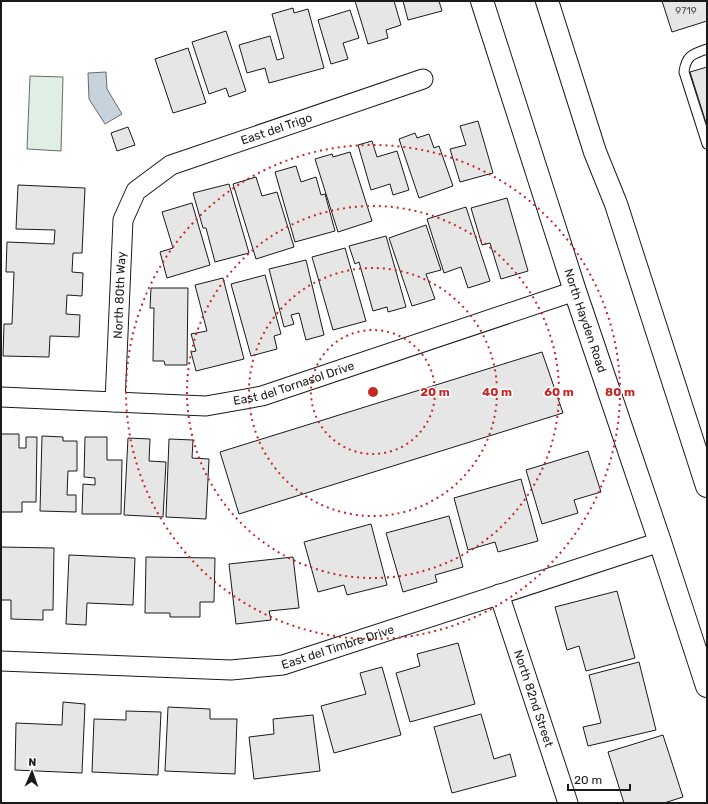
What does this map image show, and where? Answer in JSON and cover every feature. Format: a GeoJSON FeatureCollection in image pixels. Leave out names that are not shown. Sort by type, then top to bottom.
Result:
{"type":"FeatureCollection","features":[{"type":"Feature","properties":{"kind":"main road","name":"North Hayden Road"},"geometry":{"type":"LineString","coordinates":[[482,1],[575,290],[707,686]]}},
{"type":"Feature","properties":{"kind":"main road"},"geometry":{"type":"LineString","coordinates":[[547,1],[596,152],[616,204],[707,486]]}},
{"type":"Feature","properties":{"kind":"street","name":"East del Trigo"},"geometry":{"type":"LineString","coordinates":[[136,191],[171,165],[423,79]]}},
{"type":"Feature","properties":{"kind":"street","name":"North 80th Way"},"geometry":{"type":"LineString","coordinates":[[115,402],[123,220],[136,191]]}},
{"type":"Feature","properties":{"kind":"street","name":"East del Tornasol Drive"},"geometry":{"type":"LineString","coordinates":[[1,398],[206,406],[262,396],[575,290]]}},
{"type":"Feature","properties":{"kind":"street","name":"East del Timbre Drive"},"geometry":{"type":"LineString","coordinates":[[1,661],[231,670],[283,665],[660,542]]}},
{"type":"Feature","properties":{"kind":"street","name":"North 82nd Street"},"geometry":{"type":"LineString","coordinates":[[499,594],[568,803]]}},
{"type":"Feature","properties":{"kind":"lane"},"geometry":{"type":"LineString","coordinates":[[707,49],[688,59],[685,62],[684,72],[707,144]]}},
{"type":"Feature","properties":{"kind":"green space"},"geometry":{"type":"Polygon","coordinates":[[[30,76],[63,77],[61,151],[27,149],[30,76]]]}},
{"type":"Feature","properties":{"kind":"shaded area"},"geometry":{"type":"Polygon","coordinates":[[[106,72],[107,89],[122,114],[105,124],[89,99],[88,73],[106,72]]]}},
{"type":"Feature","properties":{"kind":"building"},"geometry":{"type":"Polygon","coordinates":[[[355,1],[394,1],[401,25],[386,30],[388,38],[368,44],[355,1]]]}},
{"type":"Feature","properties":{"kind":"building"},"geometry":{"type":"Polygon","coordinates":[[[403,1],[439,1],[442,11],[408,20],[403,1]]]}},
{"type":"Feature","properties":{"kind":"building"},"geometry":{"type":"Polygon","coordinates":[[[662,1],[707,1],[707,21],[672,32],[662,1]]]}},
{"type":"Feature","properties":{"kind":"building"},"geometry":{"type":"Polygon","coordinates":[[[293,8],[294,13],[308,9],[324,68],[269,83],[265,68],[247,73],[239,45],[270,36],[277,60],[284,58],[272,14],[293,8]]]}},
{"type":"Feature","properties":{"kind":"building"},"geometry":{"type":"Polygon","coordinates":[[[350,10],[359,38],[343,43],[348,59],[331,64],[318,20],[350,10]]]}},
{"type":"Feature","properties":{"kind":"building"},"geometry":{"type":"Polygon","coordinates":[[[226,31],[246,91],[229,97],[226,88],[209,94],[192,42],[226,31]]]}},
{"type":"Feature","properties":{"kind":"building"},"geometry":{"type":"Polygon","coordinates":[[[188,48],[206,103],[173,113],[155,59],[188,48]]]}},
{"type":"Feature","properties":{"kind":"building"},"geometry":{"type":"Polygon","coordinates":[[[707,67],[707,126],[690,72],[707,67]]]}},
{"type":"Feature","properties":{"kind":"building"},"geometry":{"type":"Polygon","coordinates":[[[478,121],[493,173],[460,182],[450,149],[466,145],[460,126],[478,121]]]}},
{"type":"Feature","properties":{"kind":"building"},"geometry":{"type":"Polygon","coordinates":[[[128,127],[135,145],[117,151],[111,133],[128,127]]]}},
{"type":"Feature","properties":{"kind":"building"},"geometry":{"type":"Polygon","coordinates":[[[415,133],[417,138],[429,134],[434,148],[439,146],[453,186],[419,198],[399,139],[415,133]]]}},
{"type":"Feature","properties":{"kind":"building"},"geometry":{"type":"Polygon","coordinates":[[[372,141],[377,157],[397,151],[409,190],[393,195],[390,184],[371,190],[358,145],[372,141]]]}},
{"type":"Feature","properties":{"kind":"building"},"geometry":{"type":"Polygon","coordinates":[[[350,152],[372,221],[338,232],[315,159],[332,154],[333,157],[350,152]]]}},
{"type":"Feature","properties":{"kind":"building"},"geometry":{"type":"Polygon","coordinates":[[[296,166],[301,182],[316,177],[321,195],[325,194],[335,231],[295,242],[275,172],[296,166]]]}},
{"type":"Feature","properties":{"kind":"building"},"geometry":{"type":"Polygon","coordinates":[[[256,177],[262,196],[277,192],[294,247],[256,259],[233,184],[256,177]]]}},
{"type":"Feature","properties":{"kind":"building"},"geometry":{"type":"Polygon","coordinates":[[[229,184],[249,253],[215,262],[206,228],[203,228],[193,193],[229,184]]]}},
{"type":"Feature","properties":{"kind":"building"},"geometry":{"type":"Polygon","coordinates":[[[18,185],[85,188],[82,253],[73,253],[72,272],[83,273],[82,296],[67,295],[66,314],[80,315],[79,337],[50,336],[49,357],[3,356],[4,324],[12,324],[14,272],[6,272],[7,242],[54,244],[55,230],[16,229],[18,185]]]}},
{"type":"Feature","properties":{"kind":"building"},"geometry":{"type":"Polygon","coordinates":[[[507,198],[528,271],[501,279],[490,243],[482,245],[471,208],[507,198]]]}},
{"type":"Feature","properties":{"kind":"building"},"geometry":{"type":"Polygon","coordinates":[[[192,203],[210,265],[167,278],[160,252],[173,248],[162,212],[192,203]]]}},
{"type":"Feature","properties":{"kind":"building"},"geometry":{"type":"Polygon","coordinates":[[[466,207],[490,281],[468,288],[461,267],[444,273],[427,219],[466,207]]]}},
{"type":"Feature","properties":{"kind":"building"},"geometry":{"type":"Polygon","coordinates":[[[426,225],[441,270],[426,274],[435,299],[412,306],[389,238],[426,225]]]}},
{"type":"Feature","properties":{"kind":"building"},"geometry":{"type":"Polygon","coordinates":[[[386,236],[406,307],[388,312],[387,307],[373,311],[359,262],[355,264],[349,246],[386,236]]]}},
{"type":"Feature","properties":{"kind":"building"},"geometry":{"type":"Polygon","coordinates":[[[345,248],[366,321],[333,330],[312,257],[345,248]]]}},
{"type":"Feature","properties":{"kind":"building"},"geometry":{"type":"Polygon","coordinates":[[[306,260],[324,335],[306,340],[299,313],[291,315],[294,324],[284,327],[269,269],[306,260]]]}},
{"type":"Feature","properties":{"kind":"building"},"geometry":{"type":"Polygon","coordinates":[[[265,275],[281,334],[274,336],[277,349],[251,356],[231,284],[265,275]]]}},
{"type":"Feature","properties":{"kind":"building"},"geometry":{"type":"Polygon","coordinates":[[[223,278],[244,359],[196,371],[191,352],[196,351],[191,334],[207,331],[195,285],[223,278]]]}},
{"type":"Feature","properties":{"kind":"building"},"geometry":{"type":"Polygon","coordinates":[[[151,288],[188,288],[187,365],[165,365],[164,361],[153,361],[154,308],[150,308],[151,288]]]}},
{"type":"Feature","properties":{"kind":"building"},"geometry":{"type":"Polygon","coordinates":[[[542,352],[563,413],[239,514],[220,452],[542,352]]]}},
{"type":"Feature","properties":{"kind":"building"},"geometry":{"type":"Polygon","coordinates":[[[1,434],[19,434],[19,448],[26,448],[26,437],[37,437],[36,502],[22,502],[22,512],[1,512],[1,434]]]}},
{"type":"Feature","properties":{"kind":"building"},"geometry":{"type":"Polygon","coordinates":[[[42,436],[63,437],[63,441],[77,441],[77,471],[68,471],[67,495],[76,495],[76,512],[40,511],[42,436]]]}},
{"type":"Feature","properties":{"kind":"building"},"geometry":{"type":"Polygon","coordinates":[[[85,437],[107,437],[107,460],[122,460],[121,514],[82,514],[83,484],[95,485],[95,478],[84,477],[85,437]]]}},
{"type":"Feature","properties":{"kind":"building"},"geometry":{"type":"Polygon","coordinates":[[[128,438],[150,439],[149,461],[166,462],[163,517],[124,515],[128,438]]]}},
{"type":"Feature","properties":{"kind":"building"},"geometry":{"type":"Polygon","coordinates":[[[169,439],[193,440],[192,458],[209,459],[206,519],[166,517],[169,439]]]}},
{"type":"Feature","properties":{"kind":"building"},"geometry":{"type":"Polygon","coordinates":[[[588,451],[601,492],[574,500],[578,513],[542,524],[526,470],[588,451]]]}},
{"type":"Feature","properties":{"kind":"building"},"geometry":{"type":"Polygon","coordinates":[[[521,479],[538,541],[498,552],[495,542],[468,550],[454,498],[521,479]]]}},
{"type":"Feature","properties":{"kind":"building"},"geometry":{"type":"Polygon","coordinates":[[[449,516],[463,567],[435,575],[437,582],[403,592],[386,533],[449,516]]]}},
{"type":"Feature","properties":{"kind":"building"},"geometry":{"type":"Polygon","coordinates":[[[371,524],[387,585],[347,595],[344,585],[318,592],[304,542],[371,524]]]}},
{"type":"Feature","properties":{"kind":"building"},"geometry":{"type":"Polygon","coordinates":[[[1,547],[54,548],[53,610],[43,610],[43,620],[11,619],[11,600],[1,600],[1,547]]]}},
{"type":"Feature","properties":{"kind":"building"},"geometry":{"type":"Polygon","coordinates":[[[69,555],[135,558],[133,605],[87,603],[86,625],[66,624],[69,555]]]}},
{"type":"Feature","properties":{"kind":"building"},"geometry":{"type":"Polygon","coordinates":[[[146,557],[215,558],[214,602],[200,602],[200,617],[170,617],[170,613],[145,613],[146,557]]]}},
{"type":"Feature","properties":{"kind":"building"},"geometry":{"type":"Polygon","coordinates":[[[293,557],[299,608],[269,611],[271,620],[236,624],[229,564],[293,557]]]}},
{"type":"Feature","properties":{"kind":"building"},"geometry":{"type":"Polygon","coordinates":[[[617,591],[635,658],[586,671],[579,646],[567,650],[555,607],[617,591]]]}},
{"type":"Feature","properties":{"kind":"building"},"geometry":{"type":"Polygon","coordinates":[[[458,643],[475,704],[410,722],[396,673],[420,666],[417,654],[458,643]]]}},
{"type":"Feature","properties":{"kind":"building"},"geometry":{"type":"Polygon","coordinates":[[[639,662],[656,730],[588,746],[583,727],[601,723],[589,675],[639,662]]]}},
{"type":"Feature","properties":{"kind":"building"},"geometry":{"type":"Polygon","coordinates":[[[382,667],[401,735],[334,753],[321,706],[366,694],[360,673],[382,667]]]}},
{"type":"Feature","properties":{"kind":"building"},"geometry":{"type":"Polygon","coordinates":[[[63,702],[85,704],[82,773],[15,770],[16,723],[62,725],[63,702]]]}},
{"type":"Feature","properties":{"kind":"building"},"geometry":{"type":"Polygon","coordinates":[[[168,707],[210,709],[210,719],[237,719],[235,774],[165,771],[168,707]]]}},
{"type":"Feature","properties":{"kind":"building"},"geometry":{"type":"Polygon","coordinates":[[[126,711],[161,712],[158,775],[92,772],[94,719],[126,720],[126,711]]]}},
{"type":"Feature","properties":{"kind":"building"},"geometry":{"type":"Polygon","coordinates":[[[481,714],[494,759],[510,754],[516,776],[452,793],[434,727],[481,714]]]}},
{"type":"Feature","properties":{"kind":"building"},"geometry":{"type":"Polygon","coordinates":[[[313,715],[320,771],[254,779],[249,737],[274,734],[273,719],[313,715]]]}},
{"type":"Feature","properties":{"kind":"building"},"geometry":{"type":"Polygon","coordinates":[[[663,735],[683,797],[664,803],[624,803],[608,752],[663,735]]]}}]}
